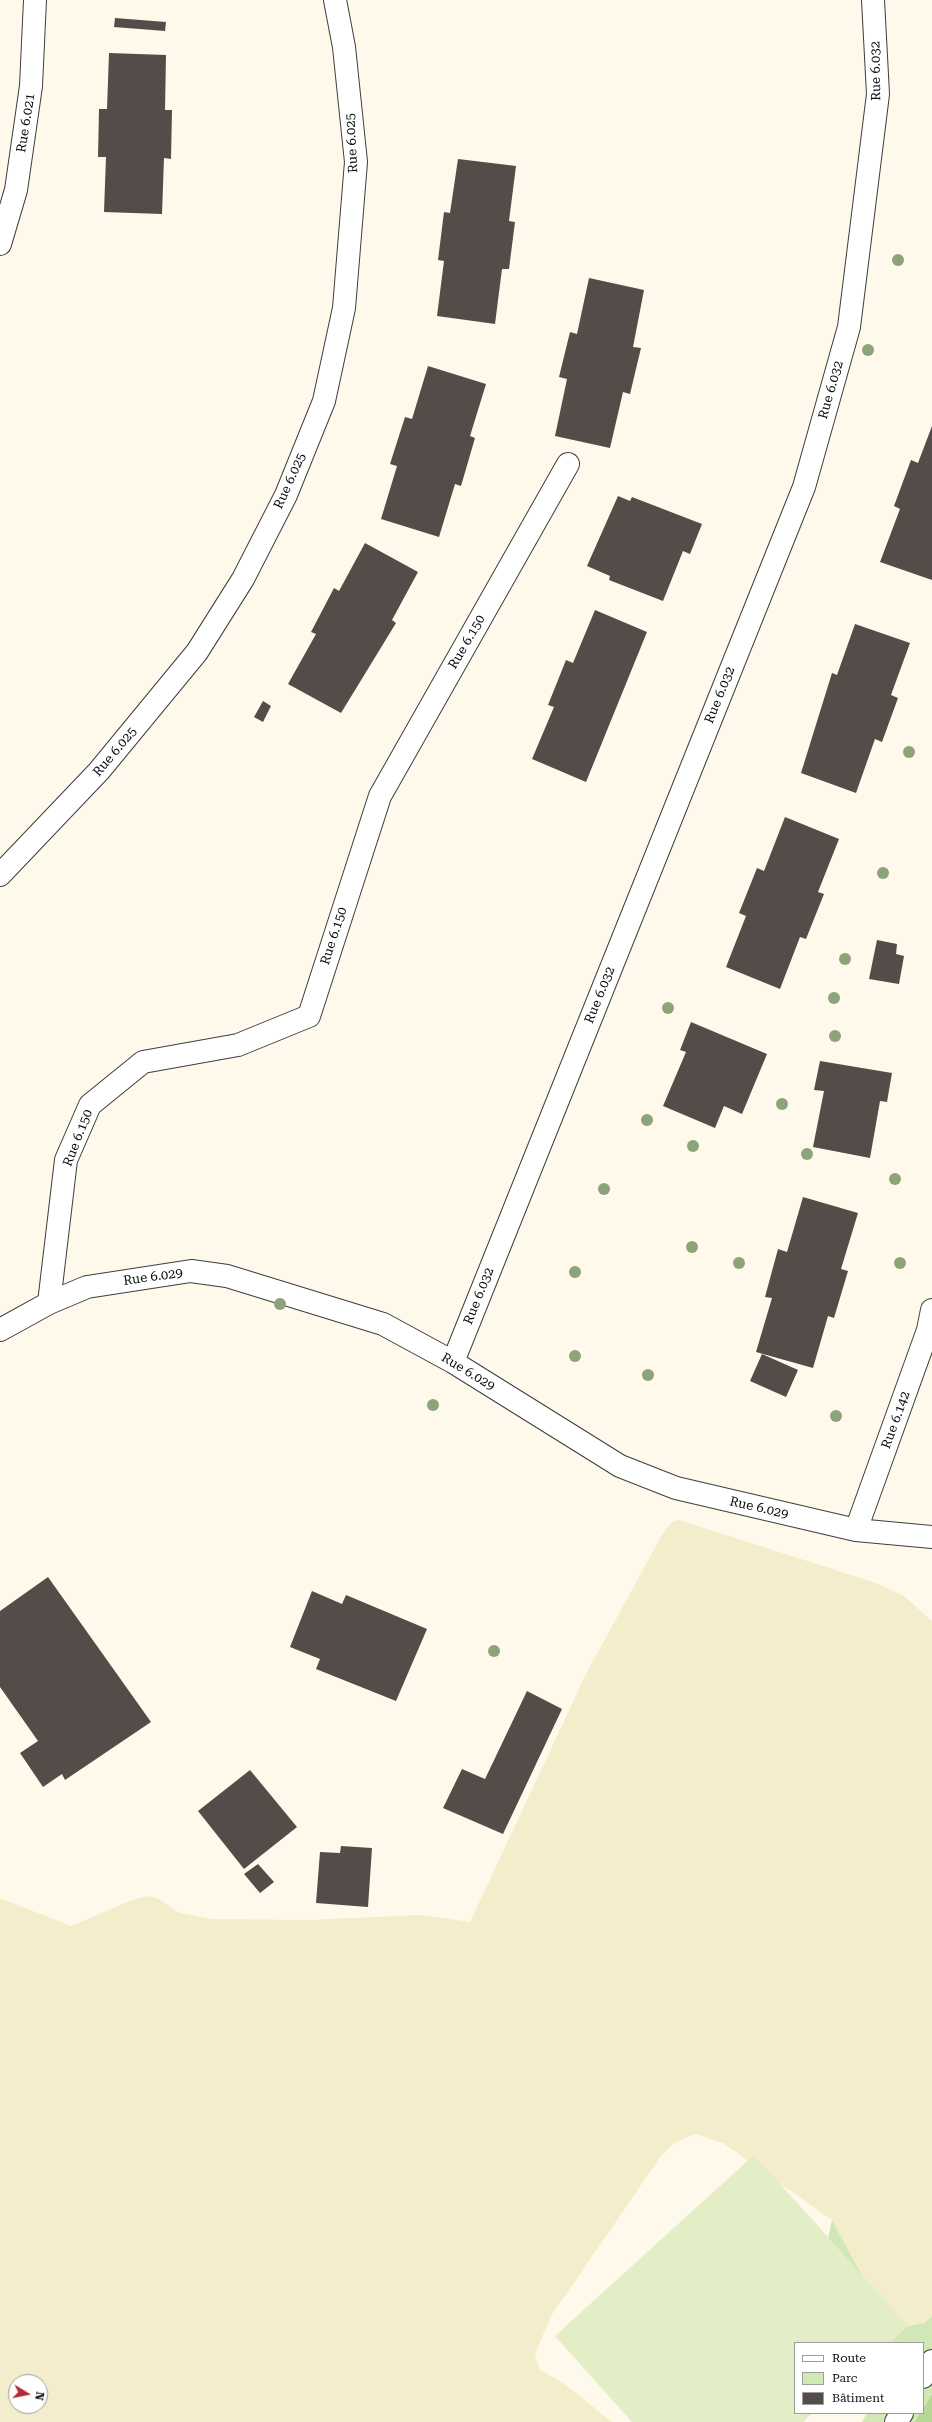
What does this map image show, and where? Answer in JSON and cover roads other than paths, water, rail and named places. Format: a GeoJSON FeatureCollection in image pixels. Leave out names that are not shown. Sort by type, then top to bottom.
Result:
{"type":"FeatureCollection","features":[{"type":"Feature","properties":{"kind":"street","name":"Rue 6.021"},"geometry":{"type":"LineString","coordinates":[[0,244],[16,190],[31,86],[35,0]]}},
{"type":"Feature","properties":{"kind":"street","name":"Rue 6.025"},"geometry":{"type":"LineString","coordinates":[[0,875],[99,771],[197,652],[243,579],[286,495],[324,401],[344,308],[356,162],[344,47],[335,0]]}},
{"type":"Feature","properties":{"kind":"street","name":"Rue 6.032"},"geometry":{"type":"LineString","coordinates":[[453,1362],[804,487],[849,327],[878,94],[873,0]]}},
{"type":"Feature","properties":{"kind":"street","name":"Rue 6.150"},"geometry":{"type":"LineString","coordinates":[[49,1304],[66,1160],[90,1104],[143,1062],[238,1045],[309,1016],[380,796],[568,464]]}},
{"type":"Feature","properties":{"kind":"street","name":"Rue 6.029"},"geometry":{"type":"LineString","coordinates":[[0,1330],[49,1304],[87,1287],[190,1271],[220,1275],[255,1284],[383,1324],[453,1362],[620,1466],[676,1488],[856,1530],[932,1537]]}},
{"type":"Feature","properties":{"kind":"street","name":"Rue 6.142"},"geometry":{"type":"LineString","coordinates":[[856,1530],[928,1330],[932,1310]]}},
{"type":"Feature","properties":{"kind":"street"},"geometry":{"type":"LineString","coordinates":[[924,2375],[932,2361]]}}]}
